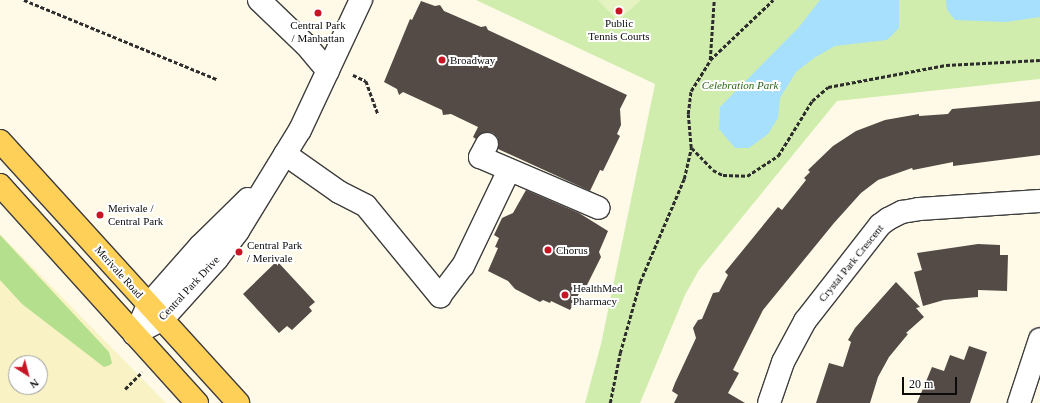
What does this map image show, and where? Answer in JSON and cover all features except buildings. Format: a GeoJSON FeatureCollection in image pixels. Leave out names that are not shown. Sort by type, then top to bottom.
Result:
{"type":"FeatureCollection","features":[{"type":"Feature","properties":{"kind":"main road","name":"Merivale Road"},"geometry":{"type":"LineString","coordinates":[[0,141],[238,403]]}},
{"type":"Feature","properties":{"kind":"main road"},"geometry":{"type":"LineString","coordinates":[[0,185],[198,403]]}},
{"type":"Feature","properties":{"kind":"street"},"geometry":{"type":"LineString","coordinates":[[259,0],[306,45],[328,72]]}},
{"type":"Feature","properties":{"kind":"street","name":"Central Park Drive"},"geometry":{"type":"LineString","coordinates":[[134,334],[155,312],[200,246],[269,179],[313,105],[361,0]]}},
{"type":"Feature","properties":{"kind":"street"},"geometry":{"type":"LineString","coordinates":[[487,144],[480,157],[509,170],[578,193],[599,208]]}},
{"type":"Feature","properties":{"kind":"street"},"geometry":{"type":"LineString","coordinates":[[285,154],[339,192],[366,206],[440,296],[464,266],[509,170]]}},
{"type":"Feature","properties":{"kind":"street","name":"Crystal Park Crescent"},"geometry":{"type":"LineString","coordinates":[[769,403],[783,362],[805,321],[880,225],[888,219],[902,212],[919,209],[1040,201]]}},
{"type":"Feature","properties":{"kind":"street"},"geometry":{"type":"LineString","coordinates":[[1019,403],[1040,339]]}},
{"type":"Feature","properties":{"kind":"path"},"geometry":{"type":"LineString","coordinates":[[24,0],[217,79]]}},
{"type":"Feature","properties":{"kind":"path"},"geometry":{"type":"LineString","coordinates":[[710,60],[714,0]]}},
{"type":"Feature","properties":{"kind":"path"},"geometry":{"type":"LineString","coordinates":[[610,403],[620,353],[640,282],[680,191],[691,148],[688,114],[691,91],[710,60],[773,0]]}},
{"type":"Feature","properties":{"kind":"path"},"geometry":{"type":"LineString","coordinates":[[691,148],[713,170],[723,175],[747,176],[778,156],[812,101],[828,87],[946,65],[1040,60]]}},
{"type":"Feature","properties":{"kind":"path"},"geometry":{"type":"LineString","coordinates":[[353,75],[366,81],[378,114]]}},
{"type":"Feature","properties":{"kind":"path"},"geometry":{"type":"LineString","coordinates":[[125,389],[145,368]]}},
{"type":"Feature","properties":{"kind":"shaded area"},"geometry":{"type":"Polygon","coordinates":[[[0,234],[166,403],[0,403],[0,234]]]}},
{"type":"Feature","properties":{"kind":"green space","name":"Celebration Park"},"geometry":{"type":"Polygon","coordinates":[[[476,0],[1040,0],[1040,79],[837,101],[699,270],[685,295],[640,403],[585,403],[601,344],[655,84],[476,0]]]}},
{"type":"Feature","properties":{"kind":"green space","name":"Public Tennis Courts"},"geometry":{"type":"Polygon","coordinates":[[[598,0],[641,0],[618,21],[598,0]]]}},
{"type":"Feature","properties":{"kind":"green space"},"geometry":{"type":"Polygon","coordinates":[[[0,235],[109,352],[112,363],[110,365],[104,367],[22,304],[0,280],[0,235]]]}},
{"type":"Feature","properties":{"kind":"water"},"geometry":{"type":"Polygon","coordinates":[[[820,0],[899,0],[899,28],[887,40],[835,46],[814,58],[796,72],[780,98],[778,118],[768,134],[749,148],[735,148],[719,129],[720,107],[799,27],[820,0]]]}},
{"type":"Feature","properties":{"kind":"water"},"geometry":{"type":"Polygon","coordinates":[[[946,0],[1040,0],[1040,17],[1006,22],[955,20],[947,10],[946,0]]]}},
{"type":"Feature","properties":{"kind":"place","name":"Public Tennis Courts"},"geometry":{"type":"Point","coordinates":[619,11]}},
{"type":"Feature","properties":{"kind":"place","name":"Central Park / Manhattan"},"geometry":{"type":"Point","coordinates":[318,13]}},
{"type":"Feature","properties":{"kind":"place","name":"Broadway"},"geometry":{"type":"Point","coordinates":[442,60]}},
{"type":"Feature","properties":{"kind":"place","name":"Merivale / Central Park"},"geometry":{"type":"Point","coordinates":[100,215]}},
{"type":"Feature","properties":{"kind":"place","name":"Chorus"},"geometry":{"type":"Point","coordinates":[548,250]}},
{"type":"Feature","properties":{"kind":"place","name":"Central Park / Merivale"},"geometry":{"type":"Point","coordinates":[239,252]}},
{"type":"Feature","properties":{"kind":"place","name":"HealthMed Pharmacy"},"geometry":{"type":"Point","coordinates":[565,295]}}]}
